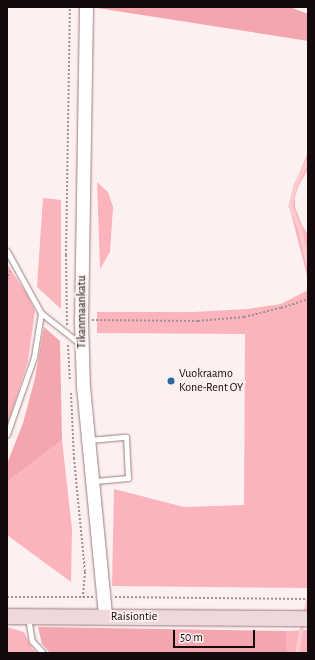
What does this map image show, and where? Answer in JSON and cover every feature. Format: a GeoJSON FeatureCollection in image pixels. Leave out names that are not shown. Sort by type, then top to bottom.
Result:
{"type":"FeatureCollection","features":[{"type":"Feature","properties":{"kind":"main road","name":"Raisiontie"},"geometry":{"type":"LineString","coordinates":[[7,616],[308,618]]}},
{"type":"Feature","properties":{"kind":"street","name":"Tikanmaankatu"},"geometry":{"type":"LineString","coordinates":[[86,7],[81,320],[83,386],[105,616]]}},
{"type":"Feature","properties":{"kind":"lane"},"geometry":{"type":"LineString","coordinates":[[7,252],[41,313],[82,346]]}},
{"type":"Feature","properties":{"kind":"lane"},"geometry":{"type":"LineString","coordinates":[[7,434],[34,357],[41,313]]}},
{"type":"Feature","properties":{"kind":"lane"},"geometry":{"type":"LineString","coordinates":[[88,440],[126,437],[128,478],[92,480]]}},
{"type":"Feature","properties":{"kind":"lane"},"geometry":{"type":"LineString","coordinates":[[28,616],[32,641],[43,653]]}},
{"type":"Feature","properties":{"kind":"path"},"geometry":{"type":"LineString","coordinates":[[81,320],[136,319],[198,321],[244,317],[281,308],[308,299]]}},
{"type":"Feature","properties":{"kind":"path"},"geometry":{"type":"LineString","coordinates":[[7,597],[308,599]]}},
{"type":"Feature","properties":{"kind":"shaded area"},"geometry":{"type":"Polygon","coordinates":[[[290,7],[308,14],[308,41],[97,8],[290,7]]]}},
{"type":"Feature","properties":{"kind":"shaded area"},"geometry":{"type":"Polygon","coordinates":[[[308,152],[308,169],[298,187],[295,198],[295,207],[302,225],[308,235],[308,279],[289,206],[292,191],[308,152]]]}},
{"type":"Feature","properties":{"kind":"shaded area"},"geometry":{"type":"Polygon","coordinates":[[[97,182],[108,192],[113,207],[110,252],[100,269],[97,182]]]}},
{"type":"Feature","properties":{"kind":"shaded area"},"geometry":{"type":"Polygon","coordinates":[[[43,198],[61,200],[61,309],[37,287],[43,198]]]}},
{"type":"Feature","properties":{"kind":"shaded area"},"geometry":{"type":"Polygon","coordinates":[[[7,264],[28,296],[35,311],[28,361],[7,427],[7,264]]]}},
{"type":"Feature","properties":{"kind":"shaded area"},"geometry":{"type":"Polygon","coordinates":[[[308,290],[308,588],[112,586],[114,489],[184,507],[244,505],[245,334],[97,333],[97,312],[193,312],[248,309],[281,304],[308,290]]]}},
{"type":"Feature","properties":{"kind":"shaded area"},"geometry":{"type":"Polygon","coordinates":[[[44,327],[60,341],[62,440],[7,482],[7,464],[23,423],[35,378],[44,327]]]}},
{"type":"Feature","properties":{"kind":"shaded area"},"geometry":{"type":"Polygon","coordinates":[[[62,440],[72,529],[71,582],[7,535],[7,482],[62,440]]]}},
{"type":"Feature","properties":{"kind":"shaded area"},"geometry":{"type":"Polygon","coordinates":[[[7,627],[24,632],[32,648],[37,653],[7,653],[7,627]]]}},
{"type":"Feature","properties":{"kind":"shaded area"},"geometry":{"type":"Polygon","coordinates":[[[38,627],[286,631],[286,653],[50,653],[42,644],[38,627]]]}},
{"type":"Feature","properties":{"kind":"shaded area"},"geometry":{"type":"Polygon","coordinates":[[[308,630],[308,653],[286,653],[286,631],[308,630]]]}},
{"type":"Feature","properties":{"kind":"waterway"},"geometry":{"type":"LineString","coordinates":[[308,162],[296,186],[291,206],[300,228],[308,264]]}},
{"type":"Feature","properties":{"kind":"waterway"},"geometry":{"type":"LineString","coordinates":[[305,614],[308,600]]}},
{"type":"Feature","properties":{"kind":"waterway"},"geometry":{"type":"LineString","coordinates":[[297,653],[303,622]]}},
{"type":"Feature","properties":{"kind":"place","name":"Vuokraamo Kone-Rent OY"},"geometry":{"type":"Point","coordinates":[171,381]}}]}
